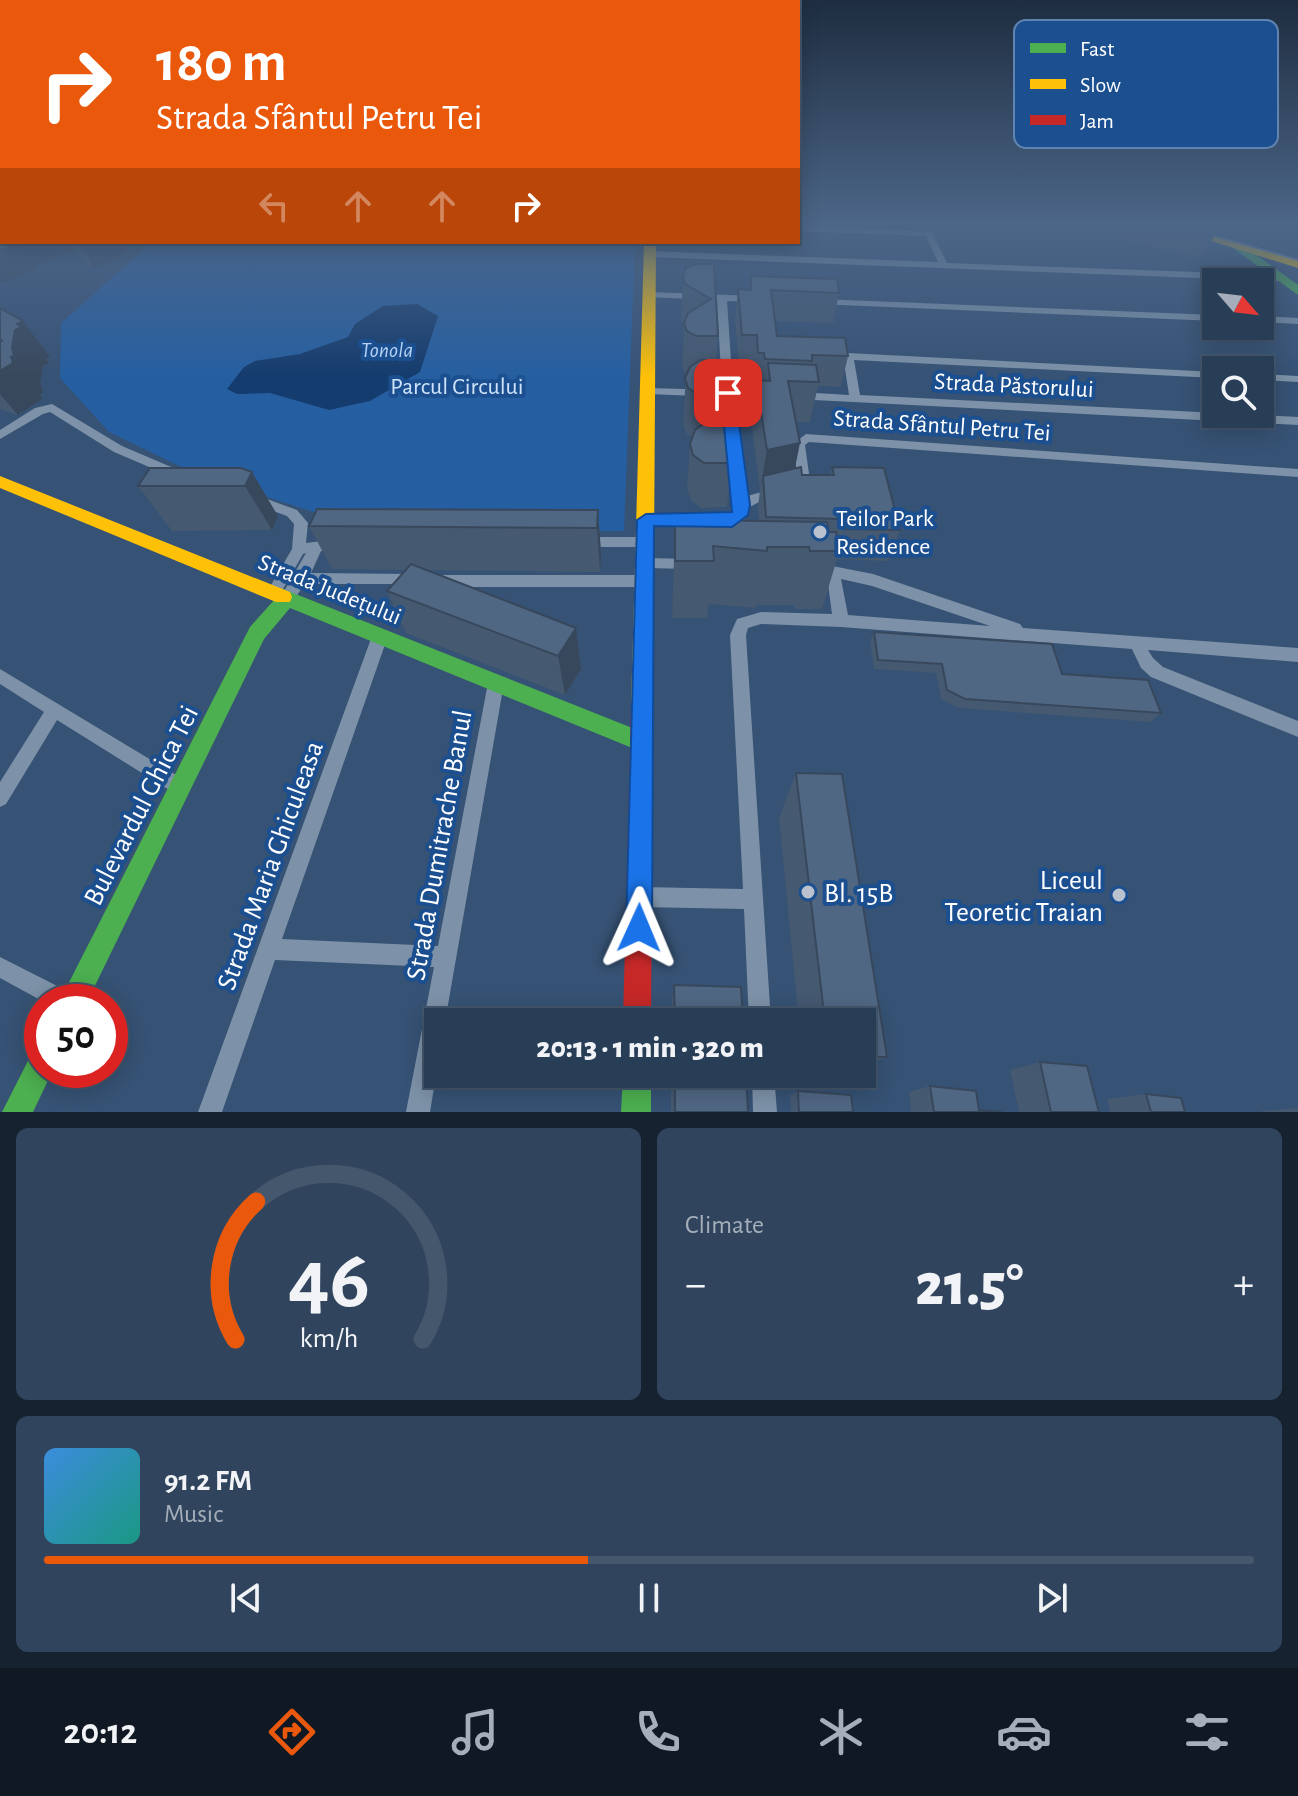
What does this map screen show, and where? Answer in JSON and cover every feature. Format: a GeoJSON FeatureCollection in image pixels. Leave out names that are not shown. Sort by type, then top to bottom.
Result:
{"type":"FeatureCollection","features":[{"type":"Feature","properties":{"kind":"main road"},"geometry":{"type":"LineString","coordinates":[[637,1008],[649,273]]}},
{"type":"Feature","properties":{"kind":"main road"},"geometry":{"type":"LineString","coordinates":[[1277,273],[1298,291]]}},
{"type":"Feature","properties":{"kind":"main road","name":"Strada Județului"},"geometry":{"type":"LineString","coordinates":[[0,482],[642,742]]}},
{"type":"Feature","properties":{"kind":"main road","name":"Bulevardul Ghica Tei"},"geometry":{"type":"LineString","coordinates":[[82,984],[257,633],[259,615],[280,595]]}},
{"type":"Feature","properties":{"kind":"main road"},"geometry":{"type":"LineString","coordinates":[[17,1112],[29,1088]]}},
{"type":"Feature","properties":{"kind":"main road"},"geometry":{"type":"LineString","coordinates":[[636,1112],[637,1088]]}},
{"type":"Feature","properties":{"kind":"street"},"geometry":{"type":"LineString","coordinates":[[1138,273],[1281,278]]}},
{"type":"Feature","properties":{"kind":"street"},"geometry":{"type":"LineString","coordinates":[[649,295],[770,300]]}},
{"type":"Feature","properties":{"kind":"street"},"geometry":{"type":"LineString","coordinates":[[722,298],[728,393],[742,505]]}},
{"type":"Feature","properties":{"kind":"street"},"geometry":{"type":"LineString","coordinates":[[802,301],[1202,317]]}},
{"type":"Feature","properties":{"kind":"street"},"geometry":{"type":"LineString","coordinates":[[1274,320],[1298,321]]}},
{"type":"Feature","properties":{"kind":"street"},"geometry":{"type":"LineString","coordinates":[[855,399],[848,356],[1202,374]]}},
{"type":"Feature","properties":{"kind":"street"},"geometry":{"type":"LineString","coordinates":[[1274,378],[1298,379]]}},
{"type":"Feature","properties":{"kind":"street"},"geometry":{"type":"LineString","coordinates":[[647,391],[776,395]]}},
{"type":"Feature","properties":{"kind":"street","name":"Strada Păstorului"},"geometry":{"type":"LineString","coordinates":[[792,396],[1298,421]]}},
{"type":"Feature","properties":{"kind":"street"},"geometry":{"type":"LineString","coordinates":[[0,435],[39,411],[52,408],[118,449],[195,481]]}},
{"type":"Feature","properties":{"kind":"street","name":"Strada Sfântul Petru Tei"},"geometry":{"type":"LineString","coordinates":[[646,520],[732,521],[740,515],[742,505],[761,496],[798,490],[804,481],[799,444],[806,438],[1298,473]]}},
{"type":"Feature","properties":{"kind":"street","name":"Strada Județului"},"geometry":{"type":"LineString","coordinates":[[249,498],[297,517],[301,523],[299,549],[352,543]]}},
{"type":"Feature","properties":{"kind":"street"},"geometry":{"type":"LineString","coordinates":[[564,542],[645,542]]}},
{"type":"Feature","properties":{"kind":"street"},"geometry":{"type":"LineString","coordinates":[[280,595],[301,578],[317,546]]}},
{"type":"Feature","properties":{"kind":"street"},"geometry":{"type":"LineString","coordinates":[[280,595],[299,549]]}},
{"type":"Feature","properties":{"kind":"street"},"geometry":{"type":"LineString","coordinates":[[301,578],[644,572],[706,565]]}},
{"type":"Feature","properties":{"kind":"street"},"geometry":{"type":"LineString","coordinates":[[805,568],[923,595],[1030,634]]}},
{"type":"Feature","properties":{"kind":"street"},"geometry":{"type":"LineString","coordinates":[[833,572],[841,621]]}},
{"type":"Feature","properties":{"kind":"street"},"geometry":{"type":"LineString","coordinates":[[759,1008],[738,635],[742,623],[761,618],[841,621],[1298,655]]}},
{"type":"Feature","properties":{"kind":"street","name":"Strada Maria Ghiculeasa"},"geometry":{"type":"LineString","coordinates":[[210,1112],[380,636]]}},
{"type":"Feature","properties":{"kind":"street"},"geometry":{"type":"LineString","coordinates":[[1136,642],[1147,663],[1157,672],[1298,729]]}},
{"type":"Feature","properties":{"kind":"street"},"geometry":{"type":"LineString","coordinates":[[0,676],[180,787]]}},
{"type":"Feature","properties":{"kind":"street","name":"Strada Dumitrache Banul"},"geometry":{"type":"LineString","coordinates":[[418,1112],[496,683]]}},
{"type":"Feature","properties":{"kind":"street"},"geometry":{"type":"LineString","coordinates":[[0,798],[54,710]]}},
{"type":"Feature","properties":{"kind":"street"},"geometry":{"type":"LineString","coordinates":[[640,897],[753,899]]}},
{"type":"Feature","properties":{"kind":"street"},"geometry":{"type":"LineString","coordinates":[[268,949],[446,957]]}},
{"type":"Feature","properties":{"kind":"street"},"geometry":{"type":"LineString","coordinates":[[0,967],[32,984]]}},
{"type":"Feature","properties":{"kind":"street"},"geometry":{"type":"LineString","coordinates":[[764,1088],[765,1112]]}},
{"type":"Feature","properties":{"kind":"green space","name":"Parcul Circului"},"geometry":{"type":"Polygon","coordinates":[[[117,273],[634,273],[624,531],[353,533],[342,521],[198,475],[109,432],[60,378],[61,323],[117,273]]]}},
{"type":"Feature","properties":{"kind":"water","name":"Tonola"},"geometry":{"type":"Polygon","coordinates":[[[417,304],[438,316],[420,372],[370,401],[329,410],[270,393],[237,394],[227,389],[244,367],[255,361],[300,354],[348,337],[355,324],[383,306],[417,304]]]}},
{"type":"Feature","properties":{"kind":"building"},"geometry":{"type":"Polygon","coordinates":[[[684,273],[714,273],[718,336],[696,336],[687,331],[684,323],[688,313],[711,299],[685,284],[684,273]]]}},
{"type":"Feature","properties":{"kind":"building"},"geometry":{"type":"Polygon","coordinates":[[[751,276],[837,279],[839,293],[771,290],[777,336],[845,338],[848,356],[812,355],[812,361],[765,359],[764,353],[758,353],[757,335],[742,335],[738,289],[751,290],[751,276]]]}},
{"type":"Feature","properties":{"kind":"building"},"geometry":{"type":"Polygon","coordinates":[[[0,308],[23,321],[17,324],[22,327],[15,330],[13,363],[0,371],[2,341],[0,308]]]}},
{"type":"Feature","properties":{"kind":"building"},"geometry":{"type":"Polygon","coordinates":[[[700,360],[719,361],[723,394],[698,395],[688,388],[685,378],[690,367],[700,360]]]}},
{"type":"Feature","properties":{"kind":"building"},"geometry":{"type":"Polygon","coordinates":[[[768,363],[816,365],[819,382],[788,381],[800,443],[767,450],[756,380],[770,381],[768,363]]]}},
{"type":"Feature","properties":{"kind":"building"},"geometry":{"type":"Polygon","coordinates":[[[706,422],[726,423],[732,463],[704,463],[693,455],[690,444],[695,430],[706,422]]]}},
{"type":"Feature","properties":{"kind":"building"},"geometry":{"type":"Polygon","coordinates":[[[801,467],[802,475],[834,475],[832,467],[884,468],[900,530],[842,529],[840,519],[766,517],[763,476],[801,467]]]}},
{"type":"Feature","properties":{"kind":"building"},"geometry":{"type":"Polygon","coordinates":[[[150,468],[241,468],[252,472],[245,486],[138,486],[150,468]]]}},
{"type":"Feature","properties":{"kind":"building"},"geometry":{"type":"Polygon","coordinates":[[[317,509],[598,510],[597,528],[309,526],[317,509]]]}},
{"type":"Feature","properties":{"kind":"building"},"geometry":{"type":"Polygon","coordinates":[[[689,520],[827,522],[829,532],[836,532],[840,551],[767,547],[767,551],[713,546],[714,561],[675,561],[675,525],[689,525],[689,520]]]}},
{"type":"Feature","properties":{"kind":"building"},"geometry":{"type":"Polygon","coordinates":[[[411,564],[576,628],[558,656],[387,591],[411,564]]]}},
{"type":"Feature","properties":{"kind":"building"},"geometry":{"type":"Polygon","coordinates":[[[874,632],[1052,644],[1062,674],[1148,680],[1161,713],[965,699],[947,690],[942,664],[878,660],[874,632]]]}},
{"type":"Feature","properties":{"kind":"building"},"geometry":{"type":"Polygon","coordinates":[[[796,773],[842,774],[887,1057],[876,1057],[876,1008],[823,1008],[796,773]]]}},
{"type":"Feature","properties":{"kind":"building"},"geometry":{"type":"Polygon","coordinates":[[[674,985],[741,987],[742,1008],[675,1008],[674,985]]]}},
{"type":"Feature","properties":{"kind":"building"},"geometry":{"type":"Polygon","coordinates":[[[1040,1062],[1087,1066],[1099,1112],[1051,1112],[1040,1062]]]}},
{"type":"Feature","properties":{"kind":"building"},"geometry":{"type":"Polygon","coordinates":[[[930,1086],[976,1091],[979,1110],[1002,1112],[934,1112],[930,1086]]]}},
{"type":"Feature","properties":{"kind":"building"},"geometry":{"type":"Polygon","coordinates":[[[675,1088],[747,1088],[748,1112],[675,1112],[675,1088]]]}},
{"type":"Feature","properties":{"kind":"building"},"geometry":{"type":"Polygon","coordinates":[[[798,1091],[851,1095],[853,1112],[799,1112],[798,1091]]]}},
{"type":"Feature","properties":{"kind":"building"},"geometry":{"type":"Polygon","coordinates":[[[1146,1094],[1181,1098],[1185,1112],[1151,1112],[1146,1094]]]}},
{"type":"Feature","properties":{"kind":"traffic: fast"},"geometry":{"type":"LineString","coordinates":[[1273,273],[1298,291]]}},
{"type":"Feature","properties":{"kind":"traffic: fast"},"geometry":{"type":"LineString","coordinates":[[283,597],[642,742]]}},
{"type":"Feature","properties":{"kind":"traffic: fast"},"geometry":{"type":"LineString","coordinates":[[82,984],[257,633],[287,598]]}},
{"type":"Feature","properties":{"kind":"traffic: fast"},"geometry":{"type":"LineString","coordinates":[[17,1112],[29,1088]]}},
{"type":"Feature","properties":{"kind":"traffic: fast"},"geometry":{"type":"LineString","coordinates":[[636,1112],[637,1088]]}},
{"type":"Feature","properties":{"kind":"traffic: slow"},"geometry":{"type":"LineString","coordinates":[[642,707],[649,273]]}},
{"type":"Feature","properties":{"kind":"traffic: slow"},"geometry":{"type":"LineString","coordinates":[[0,482],[283,597]]}},
{"type":"Feature","properties":{"kind":"traffic: jam"},"geometry":{"type":"LineString","coordinates":[[637,1008],[642,707]]}},
{"type":"Feature","properties":{"kind":"place","name":"Teilor Park Residence"},"geometry":{"type":"Point","coordinates":[820,532]}},
{"type":"Feature","properties":{"kind":"place","name":"Bl. 15B"},"geometry":{"type":"Point","coordinates":[808,892]}},
{"type":"Feature","properties":{"kind":"place","name":"Liceul Teoretic Traian"},"geometry":{"type":"Point","coordinates":[1119,895]}},
{"type":"Feature","properties":{"kind":"route"},"geometry":{"type":"LineString","coordinates":[[639,928],[646,520],[732,521],[740,515],[742,505],[728,393]]}}]}
